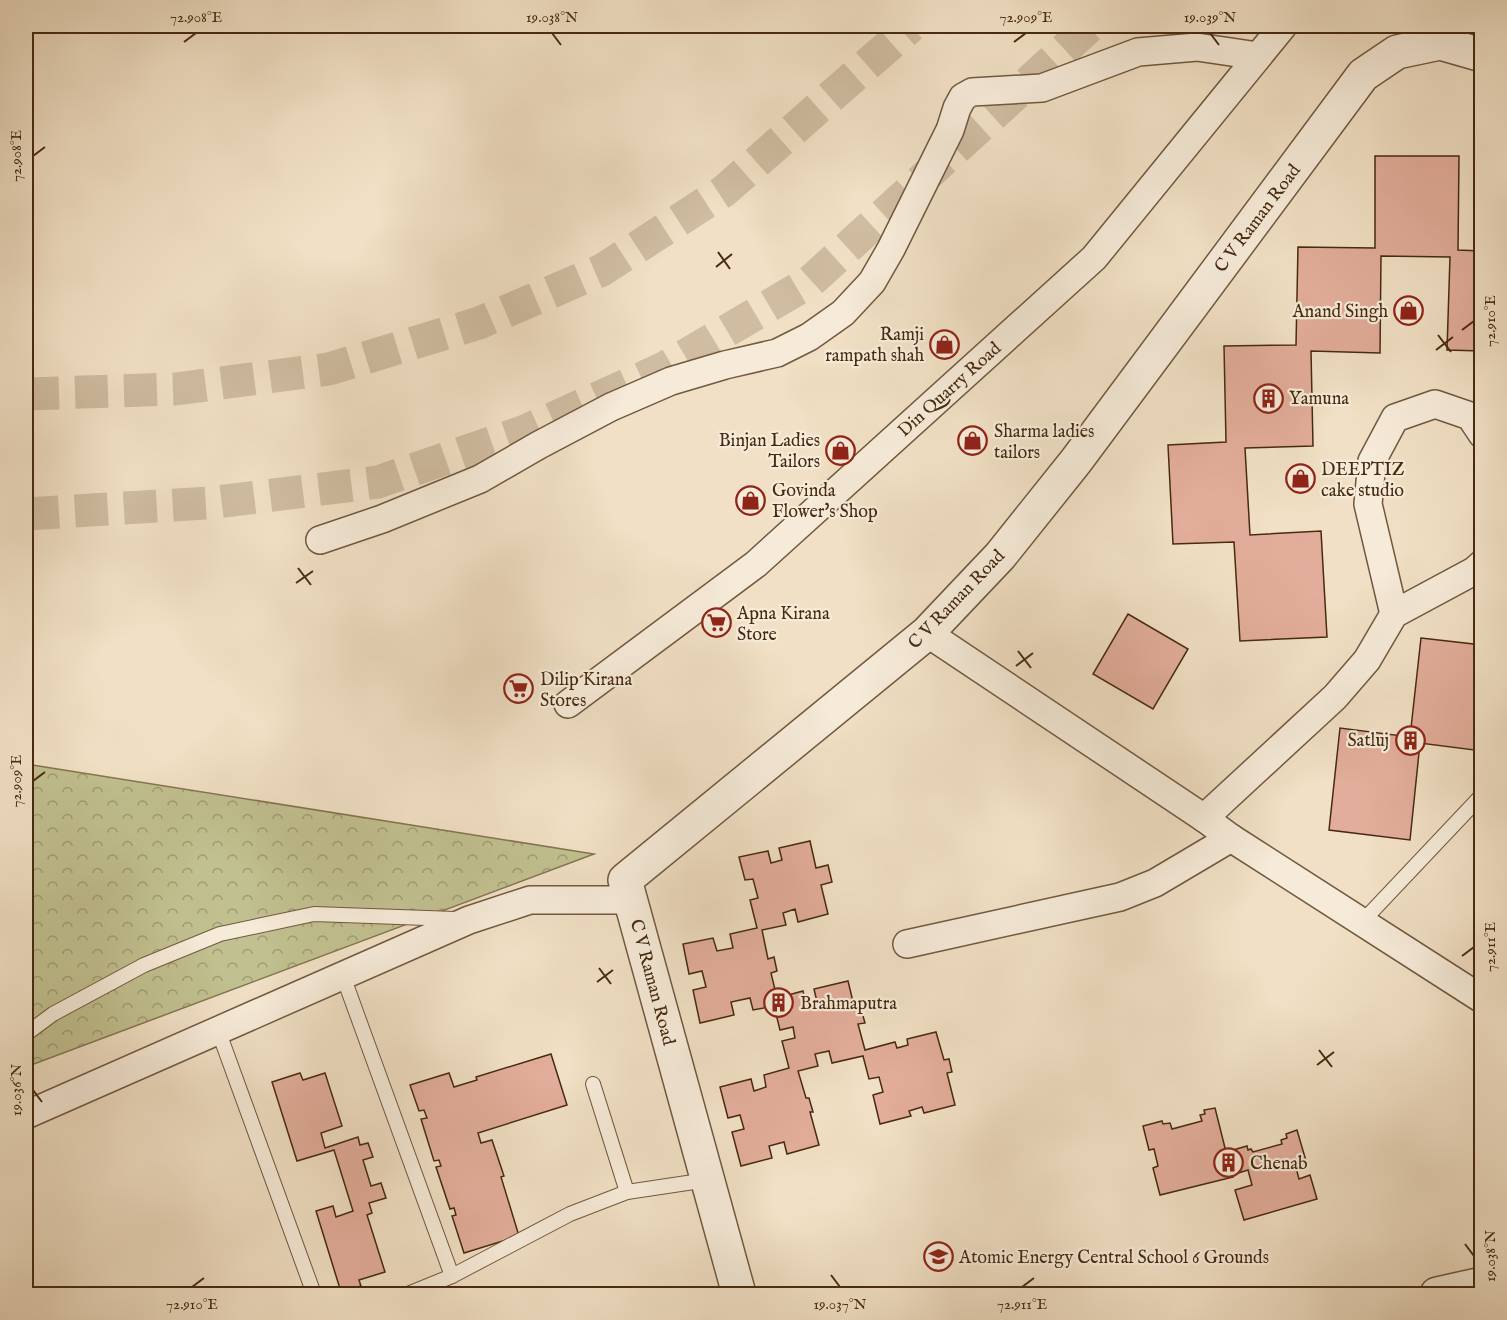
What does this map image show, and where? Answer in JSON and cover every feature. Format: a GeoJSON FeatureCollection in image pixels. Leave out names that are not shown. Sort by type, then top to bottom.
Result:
{"type":"FeatureCollection","features":[{"type":"Feature","properties":{"kind":"street","name":"Din Quarry Road"},"geometry":{"type":"LineString","coordinates":[[568,704],[756,564],[1094,258],[1283,26]]}},
{"type":"Feature","properties":{"kind":"street","name":"C V Raman Road"},"geometry":{"type":"LineString","coordinates":[[739,1294],[626,880],[927,633],[1000,556],[1076,461],[1363,75],[1397,52],[1440,43],[1482,55]]}},
{"type":"Feature","properties":{"kind":"street"},"geometry":{"type":"LineString","coordinates":[[320,540],[382,519],[480,479],[611,407],[671,381],[777,353],[809,337],[843,313],[872,282],[950,130],[957,108],[963,97],[972,92],[1042,88],[1138,52],[1197,47],[1258,56]]}},
{"type":"Feature","properties":{"kind":"street"},"geometry":{"type":"LineString","coordinates":[[1394,614],[1368,504],[1372,461],[1395,418],[1435,404],[1470,416],[1482,434]]}},
{"type":"Feature","properties":{"kind":"street"},"geometry":{"type":"LineString","coordinates":[[1204,818],[1335,697],[1367,660],[1394,614],[1474,571],[1482,564]]}},
{"type":"Feature","properties":{"kind":"street"},"geometry":{"type":"LineString","coordinates":[[927,633],[1231,838],[1482,999]]}},
{"type":"Feature","properties":{"kind":"street"},"geometry":{"type":"LineString","coordinates":[[907,944],[1120,897],[1155,883],[1231,838]]}},
{"type":"Feature","properties":{"kind":"street"},"geometry":{"type":"LineString","coordinates":[[26,1115],[470,920],[530,900],[631,900]]}},
{"type":"Feature","properties":{"kind":"street"},"geometry":{"type":"LineString","coordinates":[[1437,1294],[1482,1284]]}},
{"type":"Feature","properties":{"kind":"lane"},"geometry":{"type":"LineString","coordinates":[[1362,922],[1482,795]]}},
{"type":"Feature","properties":{"kind":"lane"},"geometry":{"type":"LineString","coordinates":[[26,1034],[53,1014],[144,965],[220,934],[314,914],[470,920]]}},
{"type":"Feature","properties":{"kind":"lane"},"geometry":{"type":"LineString","coordinates":[[343,976],[452,1276]]}},
{"type":"Feature","properties":{"kind":"lane"},"geometry":{"type":"LineString","coordinates":[[218,1030],[314,1294]]}},
{"type":"Feature","properties":{"kind":"lane"},"geometry":{"type":"LineString","coordinates":[[593,1084],[627,1192]]}},
{"type":"Feature","properties":{"kind":"lane"},"geometry":{"type":"LineString","coordinates":[[408,1294],[452,1276],[570,1214],[627,1192],[707,1180]]}},
{"type":"Feature","properties":{"kind":"green space"},"geometry":{"type":"Polygon","coordinates":[[[26,764],[594,854],[26,1067],[26,764]]]}},
{"type":"Feature","properties":{"kind":"building","name":"Yamuna"},"geometry":{"type":"Polygon","coordinates":[[[1375,156],[1459,156],[1458,250],[1482,251],[1482,351],[1447,350],[1450,257],[1381,256],[1380,353],[1311,351],[1313,446],[1245,448],[1250,535],[1321,531],[1327,637],[1240,641],[1234,542],[1173,544],[1168,445],[1226,442],[1224,346],[1296,345],[1298,247],[1375,248],[1375,156]]]}},
{"type":"Feature","properties":{"kind":"building"},"geometry":{"type":"Polygon","coordinates":[[[1128,614],[1188,649],[1153,709],[1093,674],[1128,614]]]}},
{"type":"Feature","properties":{"kind":"building","name":"Satluj"},"geometry":{"type":"Polygon","coordinates":[[[1421,638],[1482,645],[1482,751],[1420,743],[1410,840],[1329,830],[1340,728],[1410,737],[1421,638]]]}},
{"type":"Feature","properties":{"kind":"building","name":"Brahmaputra"},"geometry":{"type":"Polygon","coordinates":[[[810,841],[816,868],[828,865],[832,882],[821,885],[828,914],[798,922],[795,909],[783,913],[786,925],[762,930],[768,959],[774,957],[777,971],[771,973],[777,998],[803,991],[806,1005],[817,1002],[814,989],[848,981],[855,1010],[861,1009],[865,1023],[858,1024],[865,1050],[895,1042],[897,1048],[908,1045],[907,1039],[936,1032],[944,1060],[949,1059],[952,1072],[947,1073],[955,1105],[924,1113],[922,1107],[909,1111],[911,1116],[880,1124],[873,1095],[883,1092],[879,1077],[869,1079],[863,1056],[832,1063],[829,1051],[815,1054],[818,1066],[798,1071],[813,1112],[810,1112],[819,1145],[787,1154],[784,1142],[769,1146],[772,1158],[741,1166],[732,1132],[744,1129],[740,1115],[728,1118],[720,1087],[751,1079],[754,1091],[766,1087],[764,1075],[789,1068],[782,1041],[795,1038],[793,1027],[780,1030],[774,1006],[753,1010],[750,998],[731,1002],[734,1015],[700,1023],[693,990],[706,987],[702,971],[689,974],[683,944],[713,938],[717,951],[733,948],[730,934],[757,928],[750,900],[758,898],[753,879],[745,880],[739,857],[768,851],[771,863],[782,860],[779,848],[810,841]]]}},
{"type":"Feature","properties":{"kind":"building"},"geometry":{"type":"Polygon","coordinates":[[[551,1054],[567,1105],[478,1133],[481,1143],[492,1140],[504,1176],[501,1177],[519,1236],[464,1253],[452,1216],[456,1215],[454,1208],[450,1209],[436,1167],[441,1166],[439,1160],[434,1161],[421,1119],[427,1118],[424,1110],[419,1111],[410,1085],[449,1073],[454,1087],[477,1080],[476,1077],[551,1054]]]}},
{"type":"Feature","properties":{"kind":"building"},"geometry":{"type":"Polygon","coordinates":[[[300,1073],[303,1080],[325,1073],[342,1126],[321,1133],[325,1148],[358,1137],[360,1145],[368,1143],[373,1157],[363,1160],[371,1186],[381,1183],[386,1198],[369,1203],[372,1213],[367,1215],[385,1272],[359,1280],[361,1286],[341,1292],[316,1211],[333,1206],[336,1217],[353,1211],[334,1150],[297,1161],[272,1082],[300,1073]]]}},
{"type":"Feature","properties":{"kind":"building","name":"Chenab"},"geometry":{"type":"Polygon","coordinates":[[[1215,1108],[1226,1152],[1247,1146],[1248,1150],[1251,1149],[1253,1152],[1282,1144],[1281,1140],[1287,1138],[1286,1134],[1297,1130],[1306,1161],[1295,1164],[1299,1179],[1310,1175],[1317,1199],[1244,1220],[1235,1190],[1252,1185],[1248,1170],[1232,1175],[1233,1177],[1160,1195],[1153,1168],[1158,1166],[1154,1149],[1149,1150],[1143,1126],[1162,1121],[1163,1124],[1170,1123],[1172,1129],[1202,1121],[1200,1115],[1205,1114],[1204,1110],[1215,1108]]]}},
{"type":"Feature","properties":{"kind":"tunnel"},"geometry":{"type":"LineString","coordinates":[[26,394],[175,389],[329,369],[479,323],[602,270],[724,191],[911,26]]}},
{"type":"Feature","properties":{"kind":"tunnel"},"geometry":{"type":"LineString","coordinates":[[26,514],[208,503],[378,482],[525,431],[664,368],[811,281],[1090,26]]}},
{"type":"Feature","properties":{"kind":"place","name":"Anand Singh"},"geometry":{"type":"Point","coordinates":[1409,311]}},
{"type":"Feature","properties":{"kind":"place","name":"Ramji rampath shah"},"geometry":{"type":"Point","coordinates":[945,344]}},
{"type":"Feature","properties":{"kind":"place","name":"Yamuna"},"geometry":{"type":"Point","coordinates":[1268,398]}},
{"type":"Feature","properties":{"kind":"place","name":"Sharma ladies tailors"},"geometry":{"type":"Point","coordinates":[973,441]}},
{"type":"Feature","properties":{"kind":"place","name":"Binjan Ladies Tailors"},"geometry":{"type":"Point","coordinates":[841,450]}},
{"type":"Feature","properties":{"kind":"place","name":"DEEPTIZ cake studio"},"geometry":{"type":"Point","coordinates":[1300,479]}},
{"type":"Feature","properties":{"kind":"place","name":"Govinda Flower's Shop"},"geometry":{"type":"Point","coordinates":[751,500]}},
{"type":"Feature","properties":{"kind":"place","name":"Apna Kirana Store"},"geometry":{"type":"Point","coordinates":[716,623]}},
{"type":"Feature","properties":{"kind":"place","name":"Dilip Kirana Stores"},"geometry":{"type":"Point","coordinates":[519,689]}},
{"type":"Feature","properties":{"kind":"place","name":"Satluj"},"geometry":{"type":"Point","coordinates":[1410,740]}},
{"type":"Feature","properties":{"kind":"place","name":"Brahmaputra"},"geometry":{"type":"Point","coordinates":[779,1003]}},
{"type":"Feature","properties":{"kind":"place","name":"Chenab"},"geometry":{"type":"Point","coordinates":[1229,1163]}},
{"type":"Feature","properties":{"kind":"place","name":"Atomic Energy Central School 6 Grounds"},"geometry":{"type":"Point","coordinates":[938,1257]}}]}
